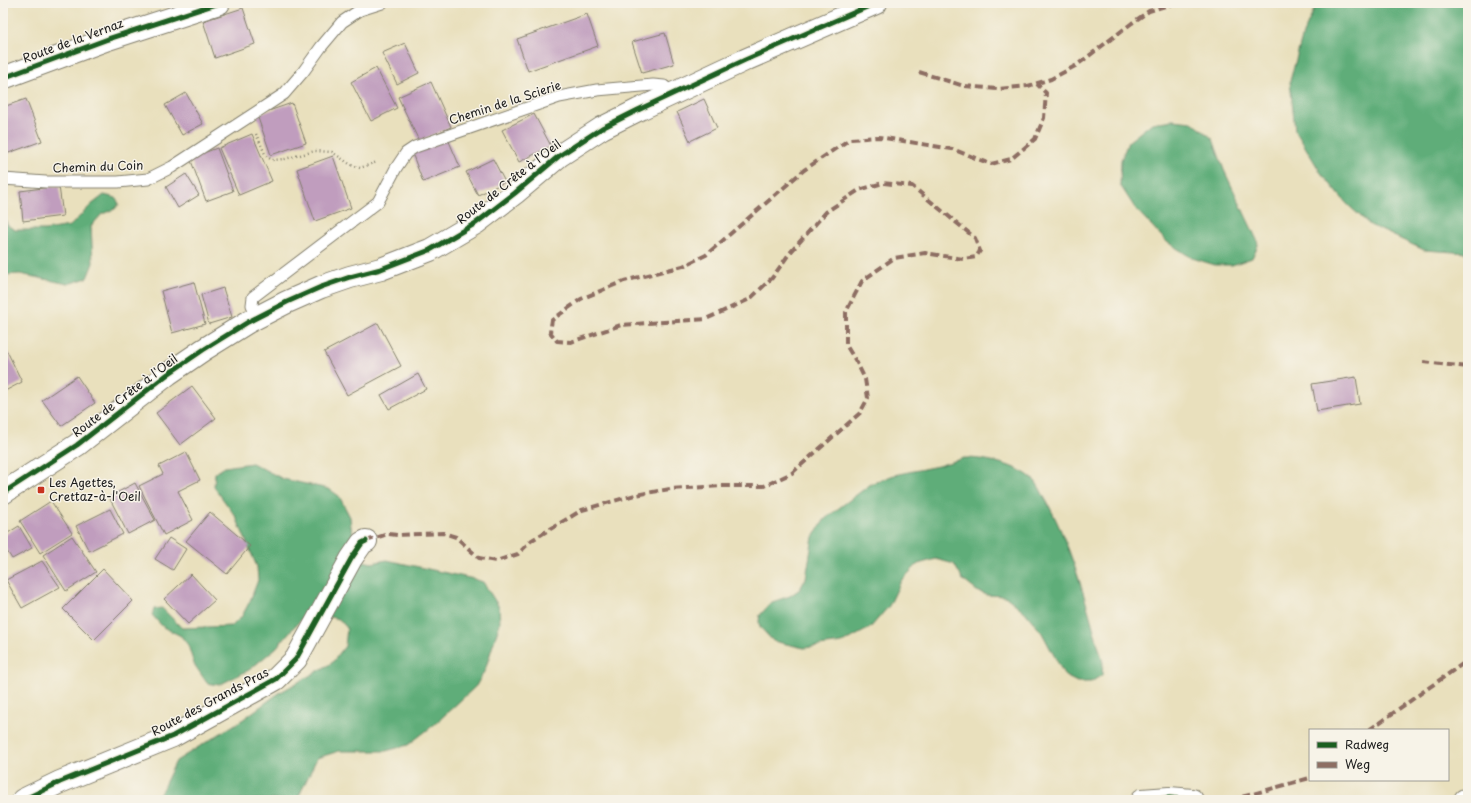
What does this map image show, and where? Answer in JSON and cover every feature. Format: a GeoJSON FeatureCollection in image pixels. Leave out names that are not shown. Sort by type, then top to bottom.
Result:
{"type":"FeatureCollection","features":[{"type":"Feature","properties":{"kind":"street","name":"Route de la Vernaz"},"geometry":{"type":"LineString","coordinates":[[3,78],[115,36],[219,3]]}},
{"type":"Feature","properties":{"kind":"street","name":"Route de Crête à l'Oeil"},"geometry":{"type":"LineString","coordinates":[[3,493],[77,445],[168,374],[203,350],[257,317],[322,287],[400,262],[445,242],[463,232],[487,215],[579,141],[626,115],[673,93],[876,3]]}},
{"type":"Feature","properties":{"kind":"street","name":"Route des Grands Pras"},"geometry":{"type":"LineString","coordinates":[[23,800],[60,782],[173,736],[276,679],[296,658],[351,559],[362,543],[366,541]]}},
{"type":"Feature","properties":{"kind":"street"},"geometry":{"type":"LineString","coordinates":[[1142,800],[1169,798],[1189,800]]}},
{"type":"Feature","properties":{"kind":"lane","name":"Chemin du Coin"},"geometry":{"type":"LineString","coordinates":[[3,179],[46,182],[118,182],[148,179],[172,167],[248,116],[284,94],[303,72],[320,47],[342,22],[360,10],[382,3]]}},
{"type":"Feature","properties":{"kind":"lane","name":"Chemin de la Scierie"},"geometry":{"type":"LineString","coordinates":[[410,150],[559,97],[597,90],[653,85],[664,86],[673,93]]}},
{"type":"Feature","properties":{"kind":"lane"},"geometry":{"type":"LineString","coordinates":[[257,317],[252,304],[253,297],[378,202],[396,168],[410,150]]}},
{"type":"Feature","properties":{"kind":"path"},"geometry":{"type":"LineString","coordinates":[[248,116],[266,156],[272,160],[285,159],[315,151],[332,152],[351,165],[360,168],[410,150]]}},
{"type":"Feature","properties":{"kind":"green space"},"geometry":{"type":"Polygon","coordinates":[[[1317,3],[1468,3],[1468,253],[1424,250],[1370,225],[1347,204],[1321,173],[1295,130],[1290,81],[1303,34],[1317,3]]]}},
{"type":"Feature","properties":{"kind":"green space"},"geometry":{"type":"Polygon","coordinates":[[[1173,120],[1192,122],[1213,139],[1224,170],[1257,240],[1258,245],[1252,258],[1232,265],[1215,265],[1192,258],[1167,242],[1135,208],[1120,185],[1121,160],[1128,142],[1152,123],[1173,120]]]}},
{"type":"Feature","properties":{"kind":"green space"},"geometry":{"type":"Polygon","coordinates":[[[104,195],[116,198],[119,204],[115,209],[102,214],[91,226],[93,263],[87,278],[68,284],[20,274],[3,275],[3,208],[7,225],[15,230],[45,230],[70,226],[91,205],[104,195]]]}},
{"type":"Feature","properties":{"kind":"green space"},"geometry":{"type":"Polygon","coordinates":[[[964,458],[982,459],[1011,467],[1028,475],[1037,483],[1057,521],[1073,561],[1103,663],[1102,675],[1091,682],[1077,682],[1065,676],[1042,633],[1025,612],[1005,596],[987,595],[977,591],[963,580],[954,564],[936,559],[918,564],[901,581],[889,606],[870,628],[842,643],[804,648],[773,641],[760,627],[760,615],[772,602],[790,596],[800,589],[806,578],[813,537],[825,519],[871,484],[894,475],[938,466],[964,458]]]}},
{"type":"Feature","properties":{"kind":"green space"},"geometry":{"type":"Polygon","coordinates":[[[252,463],[283,479],[329,489],[339,496],[350,517],[351,527],[363,561],[372,563],[387,560],[483,582],[499,607],[500,623],[485,670],[476,686],[435,724],[408,745],[386,751],[339,751],[317,758],[297,800],[157,800],[176,761],[242,720],[279,693],[332,663],[345,646],[347,628],[339,619],[330,617],[302,619],[276,648],[249,670],[219,685],[207,683],[194,664],[188,645],[181,636],[163,627],[152,615],[154,609],[162,608],[182,628],[232,626],[242,616],[250,601],[258,580],[257,567],[236,517],[214,487],[215,473],[225,467],[252,463]]]}},
{"type":"Feature","properties":{"kind":"building"},"geometry":{"type":"Polygon","coordinates":[[[243,8],[255,44],[215,58],[203,21],[243,8]]]}},
{"type":"Feature","properties":{"kind":"building"},"geometry":{"type":"Polygon","coordinates":[[[587,14],[598,46],[528,71],[517,39],[587,14]]]}},
{"type":"Feature","properties":{"kind":"building"},"geometry":{"type":"Polygon","coordinates":[[[665,33],[674,64],[642,73],[632,42],[665,33]]]}},
{"type":"Feature","properties":{"kind":"building"},"geometry":{"type":"Polygon","coordinates":[[[405,43],[419,73],[397,84],[382,53],[405,43]]]}},
{"type":"Feature","properties":{"kind":"building"},"geometry":{"type":"Polygon","coordinates":[[[376,68],[397,108],[371,121],[351,82],[376,68]]]}},
{"type":"Feature","properties":{"kind":"building"},"geometry":{"type":"Polygon","coordinates":[[[431,82],[451,127],[419,141],[398,97],[431,82]]]}},
{"type":"Feature","properties":{"kind":"building"},"geometry":{"type":"Polygon","coordinates":[[[186,93],[203,124],[182,135],[165,105],[186,93]]]}},
{"type":"Feature","properties":{"kind":"building"},"geometry":{"type":"Polygon","coordinates":[[[26,99],[42,141],[3,155],[3,107],[26,99]]]}},
{"type":"Feature","properties":{"kind":"building"},"geometry":{"type":"Polygon","coordinates":[[[704,99],[717,128],[690,141],[677,112],[704,99]]]}},
{"type":"Feature","properties":{"kind":"building"},"geometry":{"type":"Polygon","coordinates":[[[292,103],[306,143],[271,155],[257,115],[292,103]]]}},
{"type":"Feature","properties":{"kind":"building"},"geometry":{"type":"Polygon","coordinates":[[[534,114],[551,146],[519,162],[502,130],[534,114]]]}},
{"type":"Feature","properties":{"kind":"building"},"geometry":{"type":"Polygon","coordinates":[[[252,134],[272,181],[239,195],[219,148],[252,134]]]}},
{"type":"Feature","properties":{"kind":"building"},"geometry":{"type":"Polygon","coordinates":[[[448,139],[460,167],[423,182],[412,153],[448,139]]]}},
{"type":"Feature","properties":{"kind":"building"},"geometry":{"type":"Polygon","coordinates":[[[217,148],[233,191],[206,201],[190,158],[217,148]]]}},
{"type":"Feature","properties":{"kind":"building"},"geometry":{"type":"Polygon","coordinates":[[[333,156],[351,208],[315,221],[297,169],[333,156]]]}},
{"type":"Feature","properties":{"kind":"building"},"geometry":{"type":"Polygon","coordinates":[[[493,159],[505,182],[478,195],[466,172],[493,159]]]}},
{"type":"Feature","properties":{"kind":"building"},"geometry":{"type":"Polygon","coordinates":[[[186,174],[199,195],[178,208],[166,187],[186,174]]]}},
{"type":"Feature","properties":{"kind":"building"},"geometry":{"type":"Polygon","coordinates":[[[59,186],[63,216],[23,221],[20,191],[59,186]]]}},
{"type":"Feature","properties":{"kind":"building"},"geometry":{"type":"Polygon","coordinates":[[[194,282],[205,324],[172,333],[161,291],[194,282]]]}},
{"type":"Feature","properties":{"kind":"building"},"geometry":{"type":"Polygon","coordinates":[[[223,288],[232,317],[209,324],[201,295],[223,288]]]}},
{"type":"Feature","properties":{"kind":"building"},"geometry":{"type":"Polygon","coordinates":[[[378,323],[401,366],[347,395],[324,352],[378,323]]]}},
{"type":"Feature","properties":{"kind":"building"},"geometry":{"type":"Polygon","coordinates":[[[7,351],[22,382],[3,392],[3,353],[7,351]]]}},
{"type":"Feature","properties":{"kind":"building"},"geometry":{"type":"Polygon","coordinates":[[[418,374],[426,389],[389,409],[381,395],[418,374]]]}},
{"type":"Feature","properties":{"kind":"building"},"geometry":{"type":"Polygon","coordinates":[[[77,376],[95,403],[61,426],[42,400],[77,376]]]}},
{"type":"Feature","properties":{"kind":"building"},"geometry":{"type":"Polygon","coordinates":[[[1356,377],[1360,404],[1317,411],[1312,384],[1356,377]]]}},
{"type":"Feature","properties":{"kind":"building"},"geometry":{"type":"Polygon","coordinates":[[[192,386],[216,418],[180,445],[156,413],[192,386]]]}},
{"type":"Feature","properties":{"kind":"building"},"geometry":{"type":"Polygon","coordinates":[[[186,452],[200,480],[178,491],[193,520],[164,535],[139,486],[163,474],[159,466],[186,452]]]}},
{"type":"Feature","properties":{"kind":"building"},"geometry":{"type":"Polygon","coordinates":[[[135,483],[155,520],[128,534],[109,497],[135,483]]]}},
{"type":"Feature","properties":{"kind":"building"},"geometry":{"type":"Polygon","coordinates":[[[51,501],[72,533],[40,553],[20,521],[51,501]]]}},
{"type":"Feature","properties":{"kind":"building"},"geometry":{"type":"Polygon","coordinates":[[[110,509],[123,534],[89,551],[76,526],[110,509]]]}},
{"type":"Feature","properties":{"kind":"building"},"geometry":{"type":"Polygon","coordinates":[[[210,512],[250,546],[227,574],[186,541],[210,512]]]}},
{"type":"Feature","properties":{"kind":"building"},"geometry":{"type":"Polygon","coordinates":[[[19,526],[32,548],[12,559],[3,545],[3,536],[19,526]]]}},
{"type":"Feature","properties":{"kind":"building"},"geometry":{"type":"Polygon","coordinates":[[[72,536],[96,572],[66,591],[43,555],[72,536]]]}},
{"type":"Feature","properties":{"kind":"building"},"geometry":{"type":"Polygon","coordinates":[[[169,538],[186,549],[173,570],[155,559],[169,538]]]}},
{"type":"Feature","properties":{"kind":"building"},"geometry":{"type":"Polygon","coordinates":[[[42,561],[60,587],[22,608],[6,580],[42,561]]]}},
{"type":"Feature","properties":{"kind":"building"},"geometry":{"type":"Polygon","coordinates":[[[103,569],[133,601],[94,640],[63,609],[103,569]]]}},
{"type":"Feature","properties":{"kind":"building"},"geometry":{"type":"Polygon","coordinates":[[[191,574],[215,600],[188,624],[164,599],[191,574]]]}},
{"type":"Feature","properties":{"kind":"marked path"},"geometry":{"type":"LineString","coordinates":[[919,72],[964,86],[998,89],[1028,86],[1051,79],[1077,65],[1149,11],[1176,3]]}},
{"type":"Feature","properties":{"kind":"marked path"},"geometry":{"type":"LineString","coordinates":[[366,541],[388,534],[444,533],[456,537],[479,558],[496,561],[518,554],[532,540],[582,510],[635,495],[670,489],[723,486],[764,486],[792,473],[860,413],[868,398],[865,379],[846,345],[846,312],[862,281],[894,258],[925,253],[963,259],[976,257],[980,251],[975,238],[912,186],[883,183],[859,190],[826,212],[789,254],[772,278],[750,299],[706,319],[621,325],[571,342],[557,341],[550,332],[552,320],[581,299],[624,281],[683,266],[706,255],[804,170],[850,139],[879,137],[952,149],[991,164],[1011,159],[1035,139],[1044,118],[1046,93],[1037,84]]}},
{"type":"Feature","properties":{"kind":"marked path"},"geometry":{"type":"LineString","coordinates":[[1423,362],[1468,367]]}},
{"type":"Feature","properties":{"kind":"marked path"},"geometry":{"type":"LineString","coordinates":[[1370,729],[1468,660]]}},
{"type":"Feature","properties":{"kind":"marked path"},"geometry":{"type":"LineString","coordinates":[[1231,800],[1309,778]]}},
{"type":"Feature","properties":{"kind":"cycle path"},"geometry":{"type":"LineString","coordinates":[[3,78],[108,39],[219,3]]}},
{"type":"Feature","properties":{"kind":"cycle path"},"geometry":{"type":"LineString","coordinates":[[3,493],[77,445],[168,374],[248,322],[321,287],[350,277],[381,269],[430,250],[476,223],[559,156],[602,128],[745,60],[876,3]]}},
{"type":"Feature","properties":{"kind":"cycle path"},"geometry":{"type":"LineString","coordinates":[[23,800],[60,782],[173,736],[276,679],[296,659],[351,559],[362,543],[366,541]]}},
{"type":"Feature","properties":{"kind":"cycle path"},"geometry":{"type":"LineString","coordinates":[[1142,800],[1169,798],[1192,800]]}},
{"type":"Feature","properties":{"kind":"place","name":"Les Agettes, Crettaz-à-l'Oeil"},"geometry":{"type":"Point","coordinates":[41,490]}}]}
